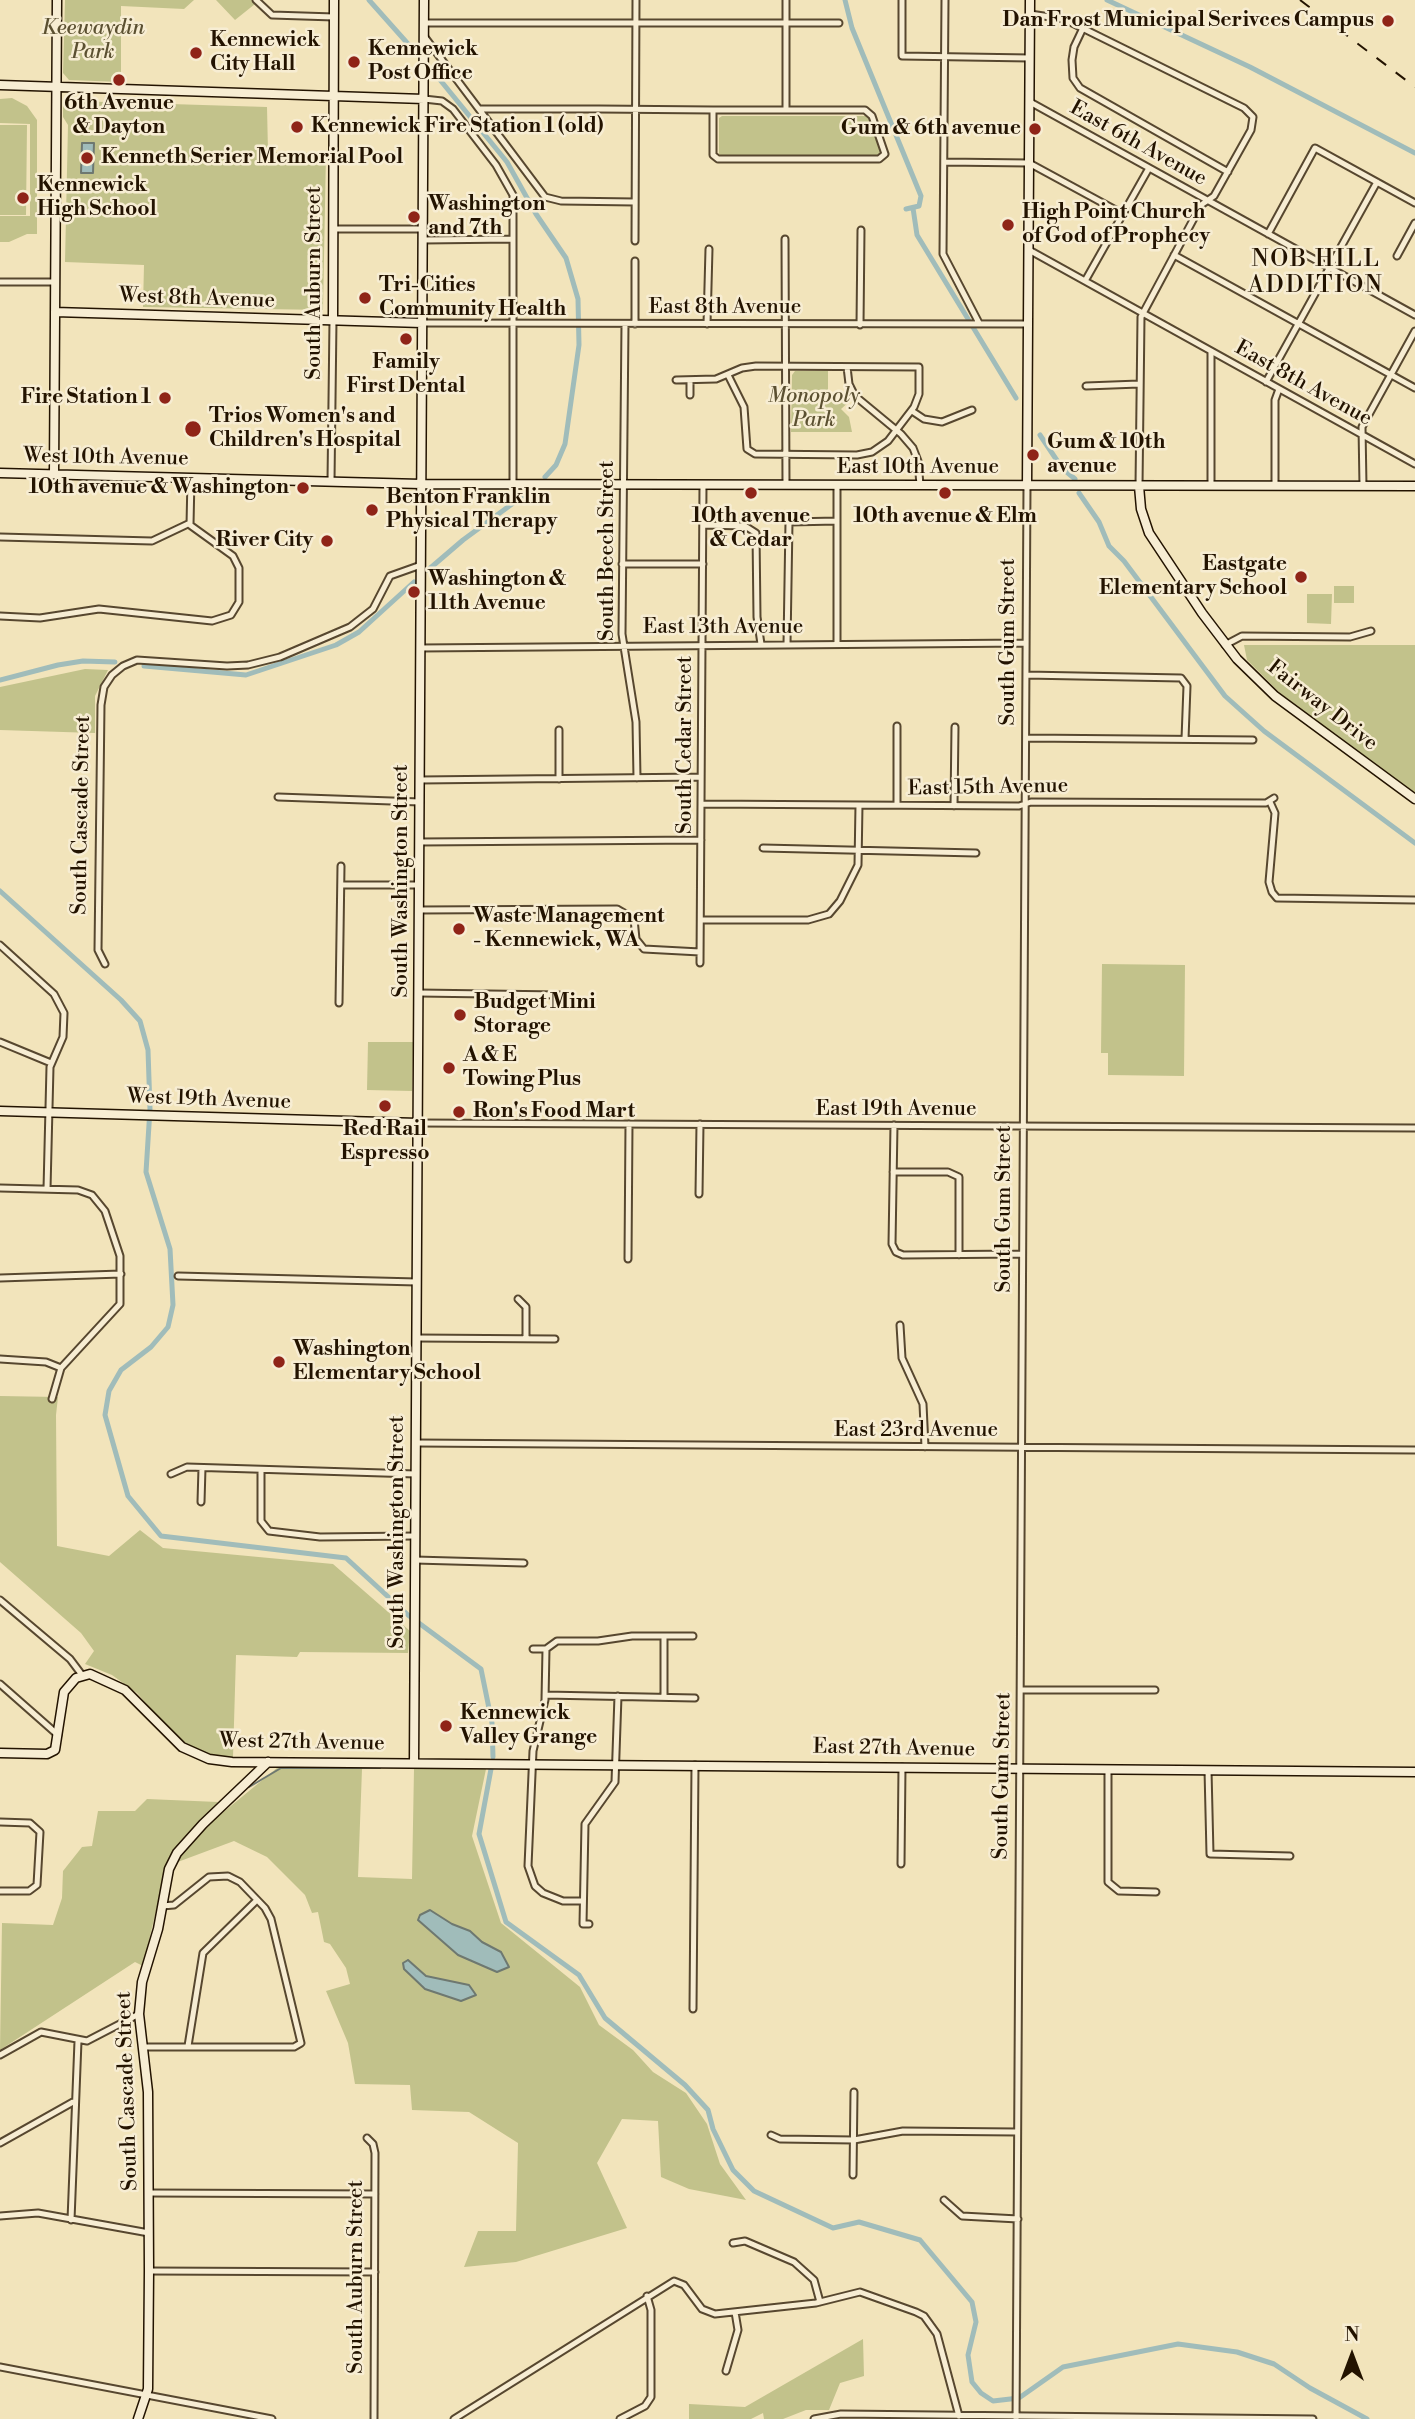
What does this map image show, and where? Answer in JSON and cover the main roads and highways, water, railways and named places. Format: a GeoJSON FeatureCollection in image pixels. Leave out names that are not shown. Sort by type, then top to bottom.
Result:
{"type":"FeatureCollection","features":[{"type":"Feature","properties":{"kind":"main road"},"geometry":{"type":"LineString","coordinates":[[54,474],[57,0]]}},
{"type":"Feature","properties":{"kind":"main road","name":"South Auburn Street"},"geometry":{"type":"LineString","coordinates":[[332,320],[334,0]]}},
{"type":"Feature","properties":{"kind":"main road","name":"South Washington Street"},"geometry":{"type":"LineString","coordinates":[[414,1762],[424,0]]}},
{"type":"Feature","properties":{"kind":"main road","name":"South Gum Street"},"geometry":{"type":"LineString","coordinates":[[1027,486],[1030,0]]}},
{"type":"Feature","properties":{"kind":"main road"},"geometry":{"type":"LineString","coordinates":[[0,85],[424,99]]}},
{"type":"Feature","properties":{"kind":"main road","name":"West 8th Avenue"},"geometry":{"type":"LineString","coordinates":[[55,313],[422,323]]}},
{"type":"Feature","properties":{"kind":"main road","name":"West 10th Avenue"},"geometry":{"type":"LineString","coordinates":[[0,473],[421,484]]}},
{"type":"Feature","properties":{"kind":"main road","name":"East 10th Avenue"},"geometry":{"type":"LineString","coordinates":[[421,484],[1415,486]]}},
{"type":"Feature","properties":{"kind":"main road","name":"Fairway Drive"},"geometry":{"type":"LineString","coordinates":[[1139,486],[1141,509],[1149,533],[1225,645],[1275,696],[1415,799]]}},
{"type":"Feature","properties":{"kind":"main road","name":"West 19th Avenue"},"geometry":{"type":"LineString","coordinates":[[0,1111],[418,1123]]}},
{"type":"Feature","properties":{"kind":"main road","name":"West 27th Avenue"},"geometry":{"type":"LineString","coordinates":[[0,1753],[47,1754],[55,1750],[62,1696],[72,1681],[82,1675],[100,1676],[125,1690],[168,1736],[191,1752],[222,1761],[414,1762]]}},
{"type":"Feature","properties":{"kind":"main road","name":"South Cascade Street"},"geometry":{"type":"LineString","coordinates":[[138,2419],[147,2395],[149,2271],[148,2092],[139,2014],[142,1982],[169,1869],[183,1845],[268,1762]]}},
{"type":"Feature","properties":{"kind":"main road","name":"East 27th Avenue"},"geometry":{"type":"LineString","coordinates":[[414,1762],[1415,1772]]}},
{"type":"Feature","properties":{"kind":"water","name":"Kenneth Serier Memorial Pool"},"geometry":{"type":"Polygon","coordinates":[[[82,143],[94,143],[93,173],[81,173],[82,143]]]}},
{"type":"Feature","properties":{"kind":"water"},"geometry":{"type":"Polygon","coordinates":[[[430,1910],[452,1924],[470,1931],[482,1942],[501,1952],[509,1967],[497,1972],[458,1955],[418,1920],[420,1915],[430,1910]]]}},
{"type":"Feature","properties":{"kind":"water"},"geometry":{"type":"Polygon","coordinates":[[[408,1960],[426,1976],[469,1985],[476,1995],[461,2001],[425,1989],[404,1969],[403,1963],[408,1960]]]}},
{"type":"Feature","properties":{"kind":"waterway"},"geometry":{"type":"LineString","coordinates":[[369,0],[417,54]]}},
{"type":"Feature","properties":{"kind":"waterway"},"geometry":{"type":"LineString","coordinates":[[845,0],[852,28],[921,196],[919,206],[906,209]]}},
{"type":"Feature","properties":{"kind":"waterway"},"geometry":{"type":"LineString","coordinates":[[1107,0],[1250,67],[1415,153]]}},
{"type":"Feature","properties":{"kind":"waterway"},"geometry":{"type":"LineString","coordinates":[[432,70],[507,162],[536,214],[566,258],[578,299],[579,345],[565,444],[556,465],[545,477]]}},
{"type":"Feature","properties":{"kind":"waterway"},"geometry":{"type":"LineString","coordinates":[[913,208],[917,235],[1016,398]]}},
{"type":"Feature","properties":{"kind":"waterway"},"geometry":{"type":"LineString","coordinates":[[1040,435],[1062,468],[1075,479]]}},
{"type":"Feature","properties":{"kind":"waterway"},"geometry":{"type":"LineString","coordinates":[[428,570],[463,540],[527,493]]}},
{"type":"Feature","properties":{"kind":"waterway"},"geometry":{"type":"LineString","coordinates":[[1079,493],[1099,522],[1109,546],[1124,561],[1225,696],[1264,731],[1415,843]]}},
{"type":"Feature","properties":{"kind":"waterway"},"geometry":{"type":"LineString","coordinates":[[144,666],[246,675],[336,645],[359,632],[414,582]]}},
{"type":"Feature","properties":{"kind":"waterway"},"geometry":{"type":"LineString","coordinates":[[0,680],[83,661],[115,662]]}},
{"type":"Feature","properties":{"kind":"waterway"},"geometry":{"type":"LineString","coordinates":[[0,891],[121,1000],[140,1021],[148,1050],[150,1109],[146,1172],[170,1249],[173,1305],[168,1327],[151,1347],[121,1370],[109,1391],[105,1415],[128,1496],[161,1536],[346,1558],[408,1615],[481,1669],[492,1723],[493,1757]]}},
{"type":"Feature","properties":{"kind":"waterway"},"geometry":{"type":"LineString","coordinates":[[249,1787],[281,1768],[380,1768]]}},
{"type":"Feature","properties":{"kind":"waterway"},"geometry":{"type":"LineString","coordinates":[[491,1769],[479,1834],[506,1922],[579,1975],[605,2018],[685,2085],[708,2110],[713,2129],[733,2170],[754,2191],[833,2228],[859,2222],[920,2240],[972,2302],[976,2322],[968,2355],[972,2382],[981,2393],[993,2401],[1019,2398],[1063,2367],[1178,2344],[1237,2352],[1274,2364],[1310,2388],[1367,2419]]}},
{"type":"Feature","properties":{"kind":"railway"},"geometry":{"type":"LineString","coordinates":[[1300,0],[1415,87]]}},
{"type":"Feature","properties":{"kind":"place","name":"Dan Frost Municipal Serivces Campus"},"geometry":{"type":"Point","coordinates":[1388,21]}},
{"type":"Feature","properties":{"kind":"place","name":"Kennewick City Hall"},"geometry":{"type":"Point","coordinates":[196,53]}},
{"type":"Feature","properties":{"kind":"place","name":"Kennewick Post Office"},"geometry":{"type":"Point","coordinates":[354,62]}},
{"type":"Feature","properties":{"kind":"place","name":"6th Avenue & Dayton"},"geometry":{"type":"Point","coordinates":[119,80]}},
{"type":"Feature","properties":{"kind":"place","name":"Kennewick Fire Station 1 (old)"},"geometry":{"type":"Point","coordinates":[297,127]}},
{"type":"Feature","properties":{"kind":"place","name":"Gum & 6th avenue"},"geometry":{"type":"Point","coordinates":[1035,129]}},
{"type":"Feature","properties":{"kind":"place","name":"Kenneth Serier Memorial Pool"},"geometry":{"type":"Point","coordinates":[87,158]}},
{"type":"Feature","properties":{"kind":"place","name":"Kennewick High School"},"geometry":{"type":"Point","coordinates":[23,198]}},
{"type":"Feature","properties":{"kind":"place","name":"Washington and 7th"},"geometry":{"type":"Point","coordinates":[414,217]}},
{"type":"Feature","properties":{"kind":"place","name":"High Point Church of God of Prophecy"},"geometry":{"type":"Point","coordinates":[1008,225]}},
{"type":"Feature","properties":{"kind":"place","name":"Tri-Cities Community Health"},"geometry":{"type":"Point","coordinates":[365,298]}},
{"type":"Feature","properties":{"kind":"place","name":"Family First Dental"},"geometry":{"type":"Point","coordinates":[406,339]}},
{"type":"Feature","properties":{"kind":"place","name":"Fire Station 1"},"geometry":{"type":"Point","coordinates":[165,398]}},
{"type":"Feature","properties":{"kind":"place","name":"Trios Women's and Children's Hospital"},"geometry":{"type":"Point","coordinates":[193,429]}},
{"type":"Feature","properties":{"kind":"place","name":"Gum & 10th avenue"},"geometry":{"type":"Point","coordinates":[1033,455]}},
{"type":"Feature","properties":{"kind":"place","name":"10th avenue & Washington"},"geometry":{"type":"Point","coordinates":[303,488]}},
{"type":"Feature","properties":{"kind":"place","name":"10th avenue & Cedar"},"geometry":{"type":"Point","coordinates":[751,493]}},
{"type":"Feature","properties":{"kind":"place","name":"10th avenue & Elm"},"geometry":{"type":"Point","coordinates":[945,493]}},
{"type":"Feature","properties":{"kind":"place","name":"Benton Franklin Physical Therapy"},"geometry":{"type":"Point","coordinates":[372,510]}},
{"type":"Feature","properties":{"kind":"place","name":"River City"},"geometry":{"type":"Point","coordinates":[327,541]}},
{"type":"Feature","properties":{"kind":"place","name":"Eastgate Elementary School"},"geometry":{"type":"Point","coordinates":[1301,577]}},
{"type":"Feature","properties":{"kind":"place","name":"Washington & 11th Avenue"},"geometry":{"type":"Point","coordinates":[414,592]}},
{"type":"Feature","properties":{"kind":"place","name":"Waste Management - Kennewick, WA"},"geometry":{"type":"Point","coordinates":[459,929]}},
{"type":"Feature","properties":{"kind":"place","name":"Budget Mini Storage"},"geometry":{"type":"Point","coordinates":[460,1015]}},
{"type":"Feature","properties":{"kind":"place","name":"A & E Towing Plus"},"geometry":{"type":"Point","coordinates":[449,1068]}},
{"type":"Feature","properties":{"kind":"place","name":"Red Rail Espresso"},"geometry":{"type":"Point","coordinates":[385,1106]}},
{"type":"Feature","properties":{"kind":"place","name":"Ron's Food Mart"},"geometry":{"type":"Point","coordinates":[459,1112]}},
{"type":"Feature","properties":{"kind":"place","name":"Washington Elementary School"},"geometry":{"type":"Point","coordinates":[279,1362]}},
{"type":"Feature","properties":{"kind":"place","name":"Kennewick Valley Grange"},"geometry":{"type":"Point","coordinates":[446,1726]}},
{"type":"Feature","properties":{"kind":"district","name":"NOB HILL ADDITION"},"geometry":{"type":"Point","coordinates":[1316,273]}},
{"type":"Feature","properties":{"kind":"park label","name":"Keewaydin Park"},"geometry":{"type":"Point","coordinates":[93,41]}},
{"type":"Feature","properties":{"kind":"park label","name":"Monopoly Park"},"geometry":{"type":"Point","coordinates":[814,409]}}]}
